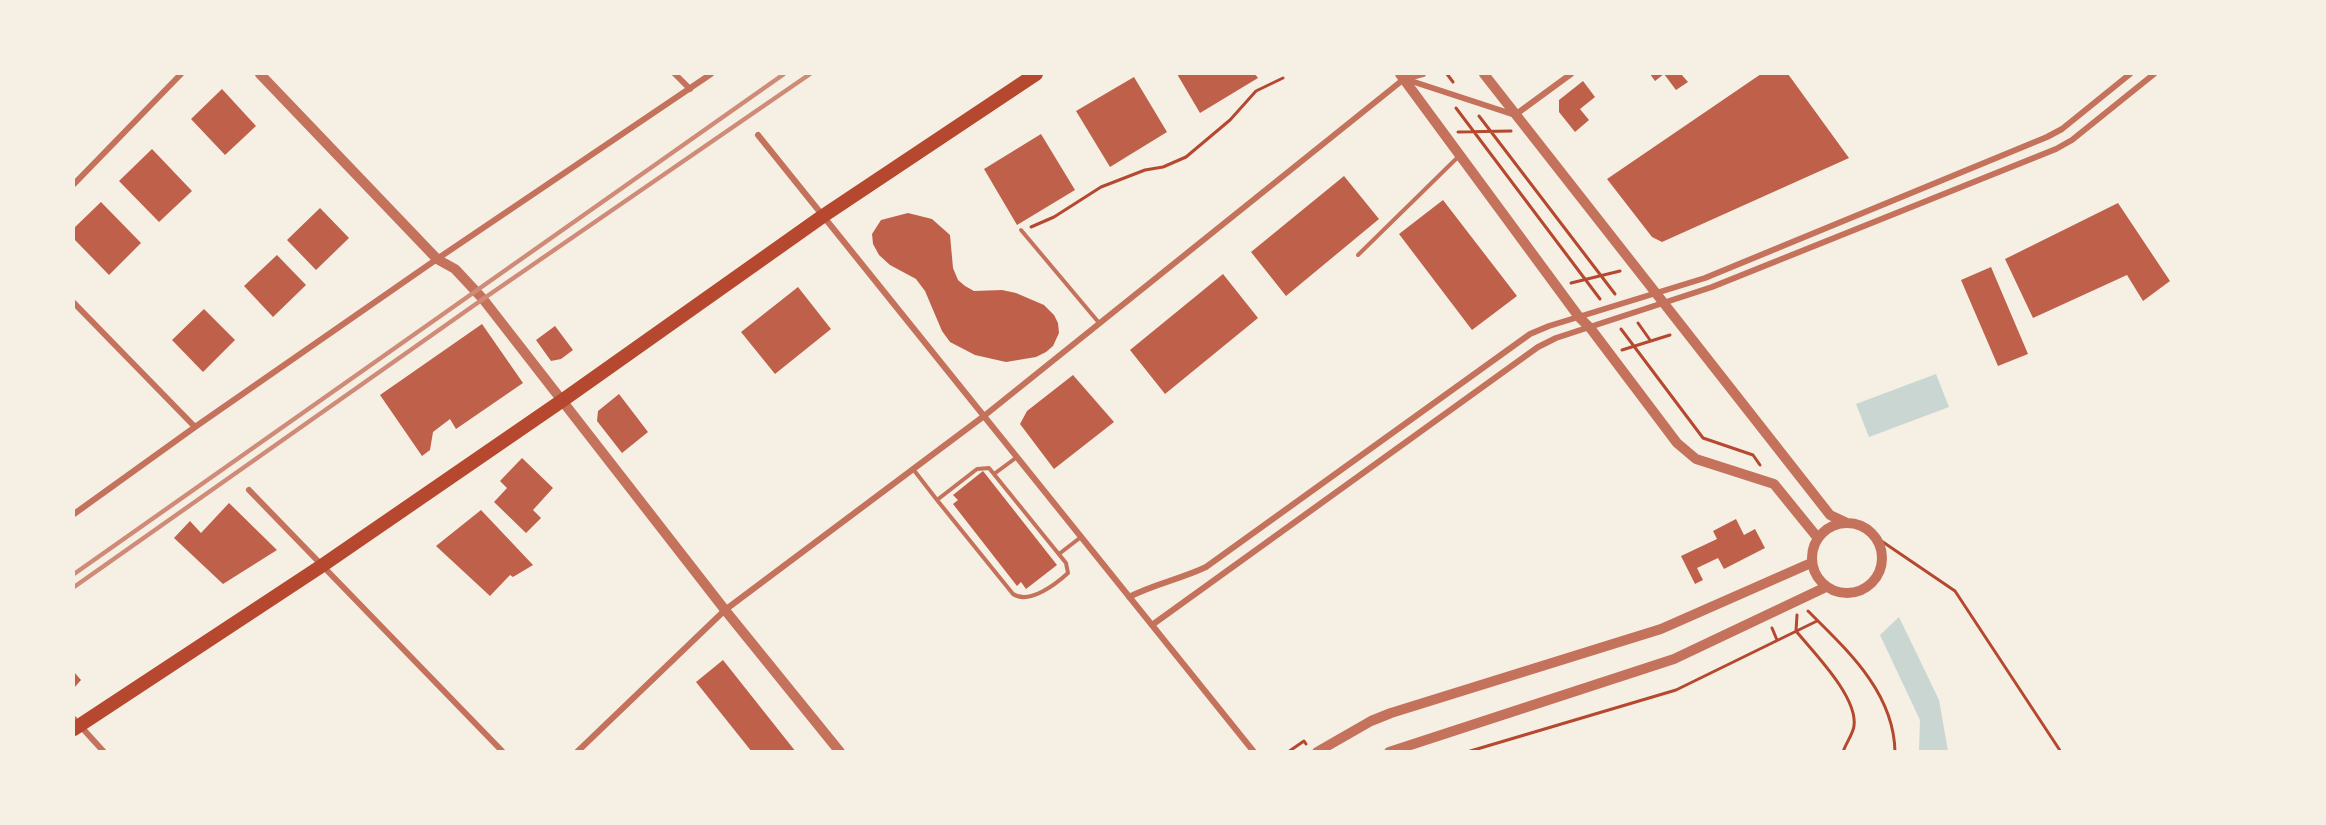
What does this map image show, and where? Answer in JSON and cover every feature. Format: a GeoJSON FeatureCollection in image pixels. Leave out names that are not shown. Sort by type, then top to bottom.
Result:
{"type":"FeatureCollection","features":[{"type":"Feature","properties":{"kind":"main road"},"geometry":{"type":"LineString","coordinates":[[76,725],[323,565],[563,400],[823,216],[1036,74]]}},
{"type":"Feature","properties":{"kind":"street"},"geometry":{"type":"LineString","coordinates":[[74,184],[181,74]]}},
{"type":"Feature","properties":{"kind":"street"},"geometry":{"type":"LineString","coordinates":[[260,74],[437,259],[455,268],[483,299],[725,610],[840,752]]}},
{"type":"Feature","properties":{"kind":"street"},"geometry":{"type":"LineString","coordinates":[[675,74],[690,89]]}},
{"type":"Feature","properties":{"kind":"street"},"geometry":{"type":"LineString","coordinates":[[74,514],[437,259],[711,74]]}},
{"type":"Feature","properties":{"kind":"street"},"geometry":{"type":"LineString","coordinates":[[578,752],[725,610],[984,416],[1100,324],[1402,76],[1423,74]]}},
{"type":"Feature","properties":{"kind":"street"},"geometry":{"type":"LineString","coordinates":[[1484,74],[1830,515],[1845,522]]}},
{"type":"Feature","properties":{"kind":"street"},"geometry":{"type":"LineString","coordinates":[[1515,116],[1571,74]]}},
{"type":"Feature","properties":{"kind":"street"},"geometry":{"type":"LineString","coordinates":[[1152,625],[1538,347],[1557,338],[1631,314],[1705,278],[2047,137],[2062,129],[2130,74]]}},
{"type":"Feature","properties":{"kind":"street"},"geometry":{"type":"LineString","coordinates":[[1129,597],[1154,585],[1183,578],[1206,567],[1530,334],[1623,304],[1661,298],[1724,283],[2056,149],[2072,140],[2154,74]]}},
{"type":"Feature","properties":{"kind":"street"},"geometry":{"type":"LineString","coordinates":[[1402,76],[1515,116]]}},
{"type":"Feature","properties":{"kind":"street"},"geometry":{"type":"LineString","coordinates":[[1402,76],[1579,317],[1591,328],[1677,443],[1696,459],[1774,484],[1817,537]]}},
{"type":"Feature","properties":{"kind":"street"},"geometry":{"type":"LineString","coordinates":[[758,135],[1254,752]]}},
{"type":"Feature","properties":{"kind":"street"},"geometry":{"type":"LineString","coordinates":[[74,303],[195,427]]}},
{"type":"Feature","properties":{"kind":"street"},"geometry":{"type":"LineString","coordinates":[[249,490],[503,752]]}},
{"type":"Feature","properties":{"kind":"street"},"geometry":{"type":"LineString","coordinates":[[1845,522],[1858,523],[1868,529],[1877,538],[1882,550],[1879,574],[1871,584],[1849,593],[1837,592],[1826,587],[1814,572],[1811,563],[1812,550],[1817,537],[1834,524],[1845,522]]}},
{"type":"Feature","properties":{"kind":"street"},"geometry":{"type":"LineString","coordinates":[[1312,749],[1391,713],[1661,629],[1811,563]]}},
{"type":"Feature","properties":{"kind":"street"},"geometry":{"type":"LineString","coordinates":[[1389,752],[1674,660],[1715,638],[1798,602],[1826,587]]}},
{"type":"Feature","properties":{"kind":"street"},"geometry":{"type":"LineString","coordinates":[[76,725],[104,752]]}},
{"type":"Feature","properties":{"kind":"lane"},"geometry":{"type":"LineString","coordinates":[[1358,255],[1461,155]]}},
{"type":"Feature","properties":{"kind":"lane"},"geometry":{"type":"LineString","coordinates":[[1021,230],[1100,324]]}},
{"type":"Feature","properties":{"kind":"lane"},"geometry":{"type":"LineString","coordinates":[[994,474],[1017,457]]}},
{"type":"Feature","properties":{"kind":"lane"},"geometry":{"type":"LineString","coordinates":[[913,469],[937,500],[1017,597],[1028,598],[1068,573],[1068,567],[1059,554],[988,468],[981,467],[937,500]]}},
{"type":"Feature","properties":{"kind":"lane"},"geometry":{"type":"LineString","coordinates":[[1059,554],[1081,537]]}},
{"type":"Feature","properties":{"kind":"path"},"geometry":{"type":"LineString","coordinates":[[1447,74],[1623,304]]}},
{"type":"Feature","properties":{"kind":"path"},"geometry":{"type":"LineString","coordinates":[[1021,230],[1054,217],[1101,187],[1186,157],[1230,120],[1256,91],[1283,78]]}},
{"type":"Feature","properties":{"kind":"path"},"geometry":{"type":"LineString","coordinates":[[1443,92],[1606,309]]}},
{"type":"Feature","properties":{"kind":"path"},"geometry":{"type":"LineString","coordinates":[[1444,132],[1528,131]]}},
{"type":"Feature","properties":{"kind":"path"},"geometry":{"type":"LineString","coordinates":[[1558,287],[1636,267]]}},
{"type":"Feature","properties":{"kind":"path"},"geometry":{"type":"LineString","coordinates":[[1631,314],[1650,340]]}},
{"type":"Feature","properties":{"kind":"path"},"geometry":{"type":"LineString","coordinates":[[1615,320],[1703,438],[1753,455],[1774,484]]}},
{"type":"Feature","properties":{"kind":"path"},"geometry":{"type":"LineString","coordinates":[[1609,353],[1687,331]]}},
{"type":"Feature","properties":{"kind":"path"},"geometry":{"type":"LineString","coordinates":[[1877,538],[1955,591],[2061,752]]}},
{"type":"Feature","properties":{"kind":"path"},"geometry":{"type":"LineString","coordinates":[[1798,602],[1867,673],[1889,716],[1895,752]]}},
{"type":"Feature","properties":{"kind":"path"},"geometry":{"type":"LineString","coordinates":[[1798,602],[1796,631],[1847,696],[1854,712],[1854,727],[1843,752]]}},
{"type":"Feature","properties":{"kind":"path"},"geometry":{"type":"LineString","coordinates":[[1467,752],[1676,690],[1817,621]]}},
{"type":"Feature","properties":{"kind":"path"},"geometry":{"type":"LineString","coordinates":[[1288,752],[1304,741],[1312,749]]}},
{"type":"Feature","properties":{"kind":"shaded area"},"geometry":{"type":"Polygon","coordinates":[[[1936,374],[1949,407],[1869,437],[1856,404],[1936,374]]]}},
{"type":"Feature","properties":{"kind":"shaded area"},"geometry":{"type":"Polygon","coordinates":[[[1899,617],[1939,700],[1948,751],[1919,751],[1920,720],[1880,635],[1899,617]]]}},
{"type":"Feature","properties":{"kind":"building"},"geometry":{"type":"Polygon","coordinates":[[[1177,74],[1255,74],[1258,78],[1200,113],[1177,74]]]}},
{"type":"Feature","properties":{"kind":"building"},"geometry":{"type":"Polygon","coordinates":[[[1650,74],[1664,74],[1655,81],[1650,74]]]}},
{"type":"Feature","properties":{"kind":"building"},"geometry":{"type":"Polygon","coordinates":[[[1664,74],[1681,74],[1688,82],[1676,90],[1664,74]]]}},
{"type":"Feature","properties":{"kind":"building"},"geometry":{"type":"Polygon","coordinates":[[[1761,74],[1788,74],[1849,158],[1662,242],[1652,237],[1607,179],[1761,74]]]}},
{"type":"Feature","properties":{"kind":"building"},"geometry":{"type":"Polygon","coordinates":[[[1134,77],[1167,132],[1110,167],[1076,111],[1134,77]]]}},
{"type":"Feature","properties":{"kind":"building"},"geometry":{"type":"Polygon","coordinates":[[[1583,81],[1595,97],[1580,109],[1589,120],[1575,132],[1559,112],[1559,100],[1583,81]]]}},
{"type":"Feature","properties":{"kind":"building"},"geometry":{"type":"Polygon","coordinates":[[[222,89],[256,126],[225,155],[191,119],[222,89]]]}},
{"type":"Feature","properties":{"kind":"building"},"geometry":{"type":"Polygon","coordinates":[[[1041,134],[1075,190],[1017,225],[984,169],[1041,134]]]}},
{"type":"Feature","properties":{"kind":"building"},"geometry":{"type":"Polygon","coordinates":[[[152,149],[192,191],[159,222],[119,181],[152,149]]]}},
{"type":"Feature","properties":{"kind":"building"},"geometry":{"type":"Polygon","coordinates":[[[1344,176],[1379,219],[1286,296],[1251,252],[1344,176]]]}},
{"type":"Feature","properties":{"kind":"building"},"geometry":{"type":"Polygon","coordinates":[[[1443,200],[1517,296],[1472,330],[1399,234],[1443,200]]]}},
{"type":"Feature","properties":{"kind":"building"},"geometry":{"type":"Polygon","coordinates":[[[101,202],[141,243],[109,275],[74,239],[74,228],[101,202]]]}},
{"type":"Feature","properties":{"kind":"building"},"geometry":{"type":"Polygon","coordinates":[[[2118,203],[2170,281],[2143,301],[2127,275],[2033,318],[2005,259],[2118,203]]]}},
{"type":"Feature","properties":{"kind":"building"},"geometry":{"type":"Polygon","coordinates":[[[320,208],[349,238],[316,270],[287,240],[320,208]]]}},
{"type":"Feature","properties":{"kind":"building"},"geometry":{"type":"Polygon","coordinates":[[[908,213],[932,219],[950,235],[953,268],[958,280],[965,286],[974,291],[1002,290],[1016,293],[1044,305],[1058,323],[1059,333],[1053,346],[1036,357],[1006,362],[975,355],[950,342],[942,331],[925,291],[916,279],[890,265],[879,255],[873,244],[872,234],[881,220],[908,213]]]}},
{"type":"Feature","properties":{"kind":"building"},"geometry":{"type":"Polygon","coordinates":[[[277,255],[306,285],[273,317],[244,286],[277,255]]]}},
{"type":"Feature","properties":{"kind":"building"},"geometry":{"type":"Polygon","coordinates":[[[1991,267],[2028,354],[1998,366],[1961,280],[1991,267]]]}},
{"type":"Feature","properties":{"kind":"building"},"geometry":{"type":"Polygon","coordinates":[[[1223,274],[1258,318],[1165,394],[1130,350],[1223,274]]]}},
{"type":"Feature","properties":{"kind":"building"},"geometry":{"type":"Polygon","coordinates":[[[798,287],[831,329],[775,374],[741,332],[798,287]]]}},
{"type":"Feature","properties":{"kind":"building"},"geometry":{"type":"Polygon","coordinates":[[[204,309],[235,340],[203,372],[172,340],[204,309]]]}},
{"type":"Feature","properties":{"kind":"building"},"geometry":{"type":"Polygon","coordinates":[[[482,324],[523,383],[456,429],[450,419],[433,432],[430,450],[422,456],[380,395],[482,324]]]}},
{"type":"Feature","properties":{"kind":"building"},"geometry":{"type":"Polygon","coordinates":[[[555,326],[573,350],[561,359],[551,361],[536,340],[555,326]]]}},
{"type":"Feature","properties":{"kind":"building"},"geometry":{"type":"Polygon","coordinates":[[[1073,375],[1114,422],[1054,469],[1020,424],[1027,411],[1073,375]]]}},
{"type":"Feature","properties":{"kind":"building"},"geometry":{"type":"Polygon","coordinates":[[[619,394],[648,432],[622,453],[597,421],[598,411],[619,394]]]}},
{"type":"Feature","properties":{"kind":"building"},"geometry":{"type":"Polygon","coordinates":[[[522,458],[553,488],[533,510],[541,518],[526,533],[494,502],[507,488],[500,481],[522,458]]]}},
{"type":"Feature","properties":{"kind":"building"},"geometry":{"type":"Polygon","coordinates":[[[983,471],[1057,565],[1026,589],[1021,582],[1017,586],[953,504],[958,500],[953,495],[983,471]]]}},
{"type":"Feature","properties":{"kind":"building"},"geometry":{"type":"Polygon","coordinates":[[[229,503],[277,550],[223,584],[174,538],[190,521],[201,533],[229,503]]]}},
{"type":"Feature","properties":{"kind":"building"},"geometry":{"type":"Polygon","coordinates":[[[481,510],[533,565],[513,577],[510,575],[490,596],[436,546],[481,510]]]}},
{"type":"Feature","properties":{"kind":"building"},"geometry":{"type":"Polygon","coordinates":[[[1736,519],[1744,535],[1755,529],[1765,548],[1724,569],[1718,558],[1697,568],[1703,580],[1695,584],[1681,556],[1717,539],[1713,531],[1736,519]]]}},
{"type":"Feature","properties":{"kind":"building"},"geometry":{"type":"Polygon","coordinates":[[[723,660],[796,752],[752,752],[696,682],[723,660]]]}},
{"type":"Feature","properties":{"kind":"building"},"geometry":{"type":"Polygon","coordinates":[[[74,672],[81,680],[74,688],[74,672]]]}},
{"type":"Feature","properties":{"kind":"railway"},"geometry":{"type":"LineString","coordinates":[[74,574],[784,74]]}},
{"type":"Feature","properties":{"kind":"railway"},"geometry":{"type":"LineString","coordinates":[[74,587],[483,299],[810,74]]}}]}
